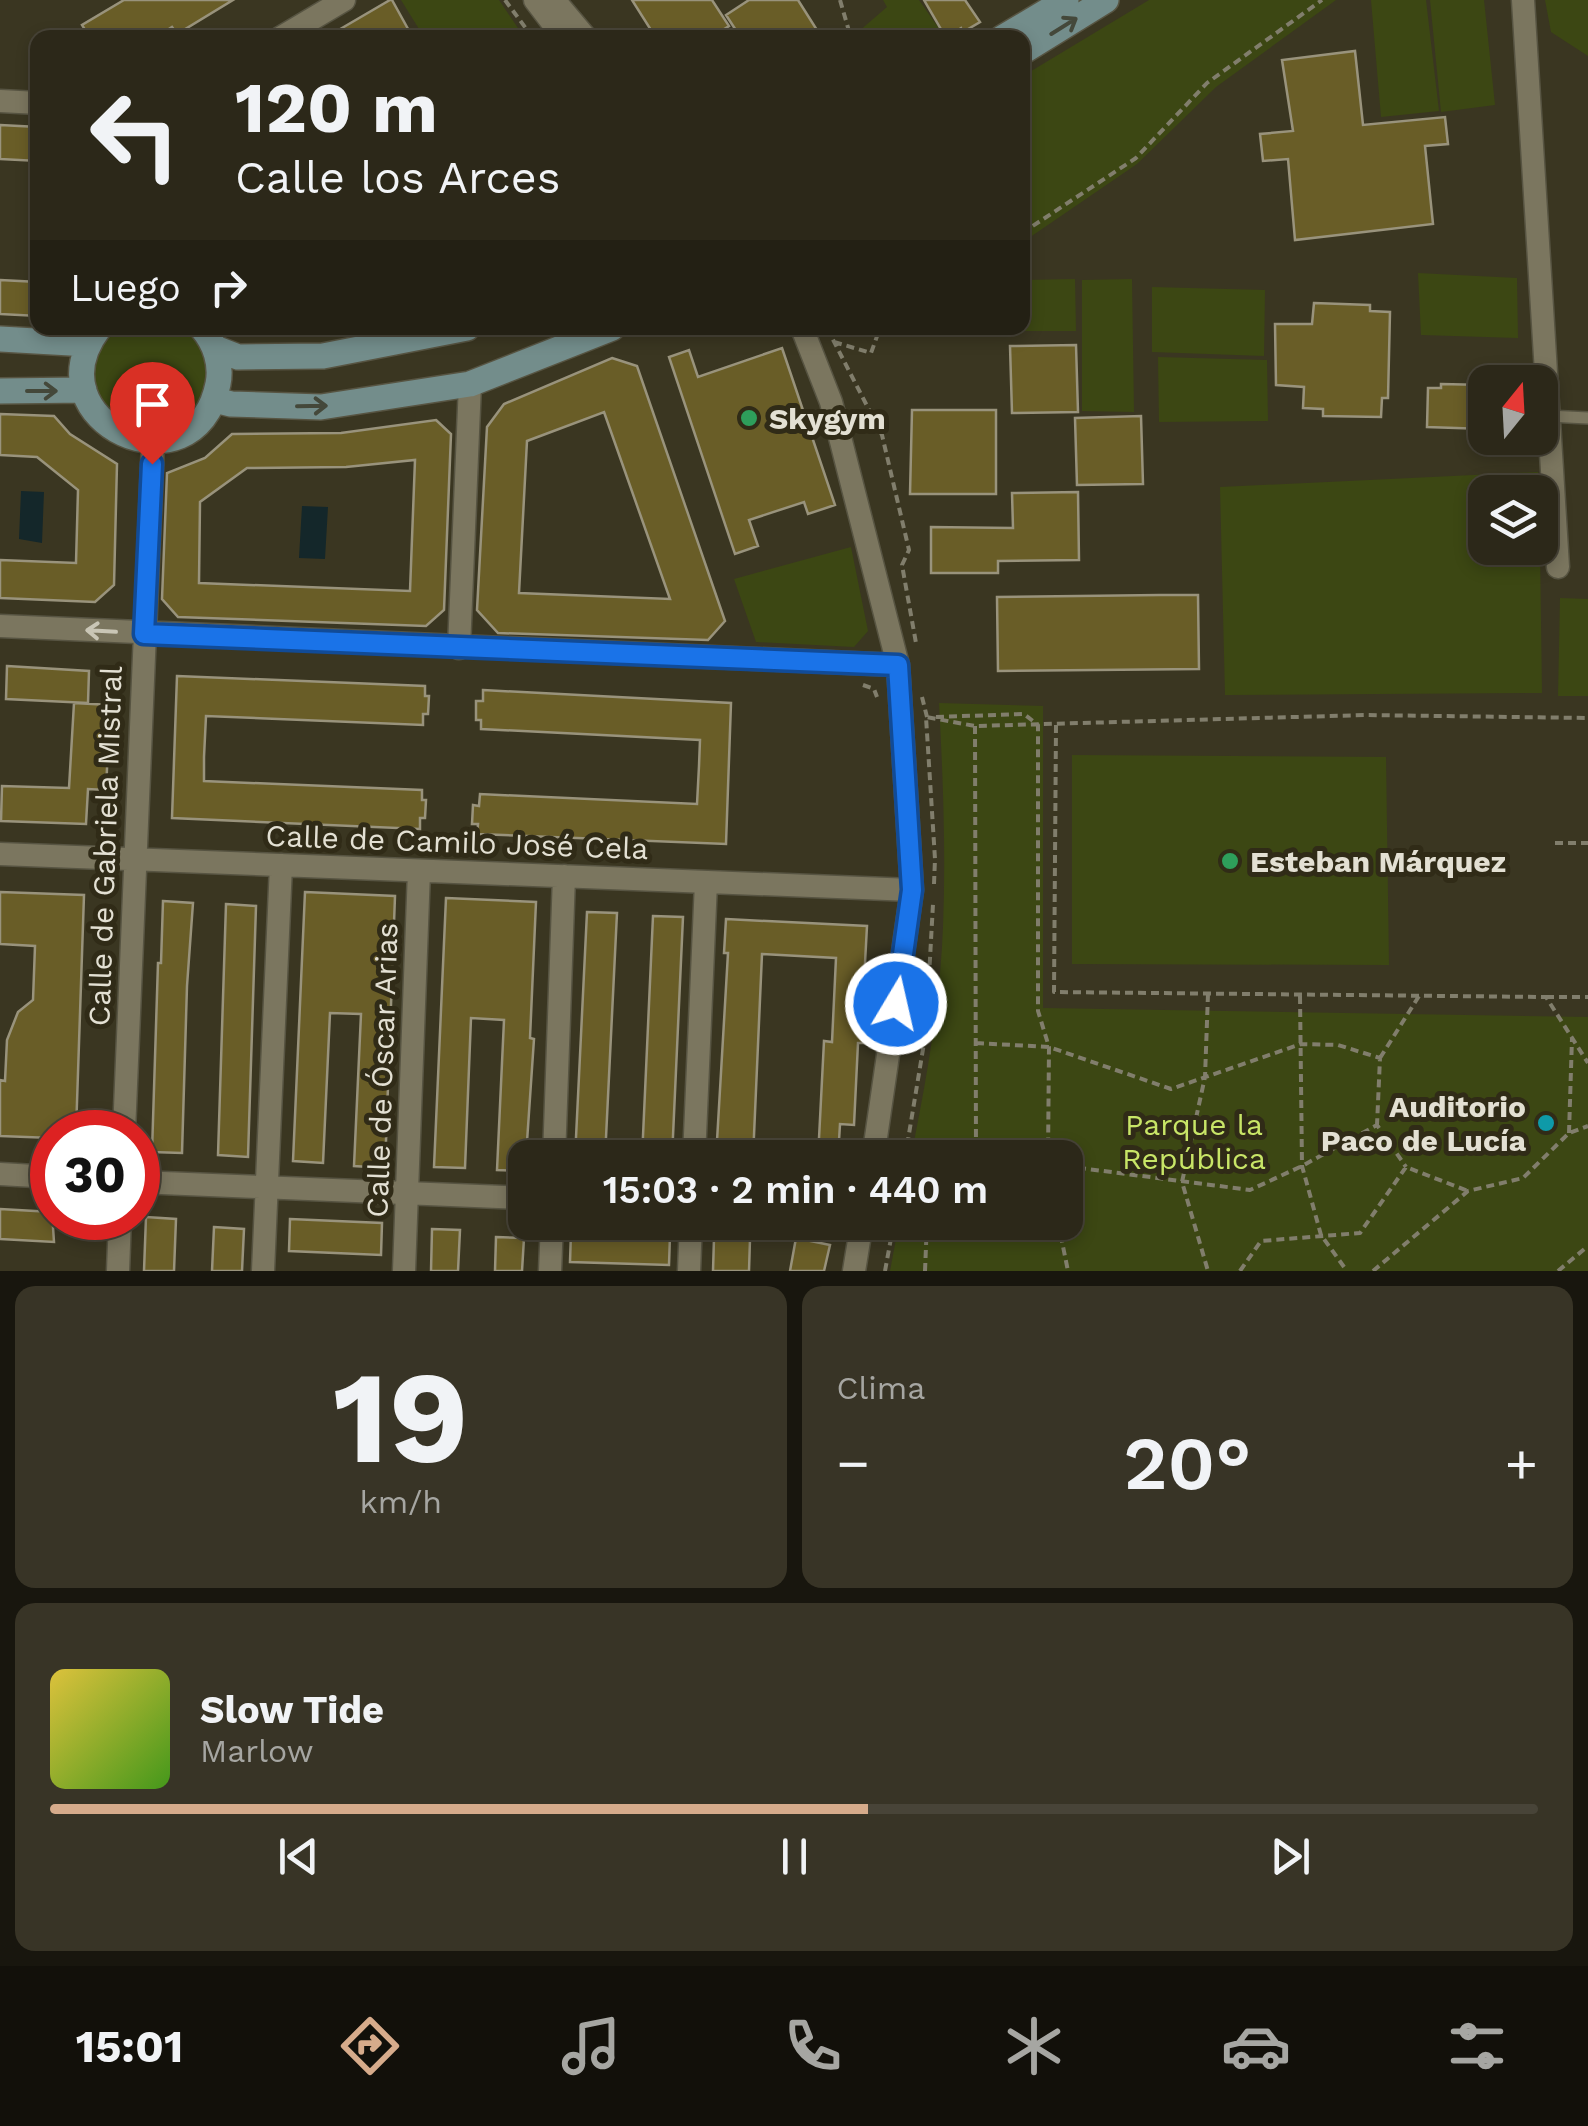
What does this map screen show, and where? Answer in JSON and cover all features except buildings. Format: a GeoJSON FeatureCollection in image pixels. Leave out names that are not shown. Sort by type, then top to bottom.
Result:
{"type":"FeatureCollection","features":[{"type":"Feature","properties":{"kind":"street"},"geometry":{"type":"LineString","coordinates":[[293,30],[344,0]]}},
{"type":"Feature","properties":{"kind":"street"},"geometry":{"type":"LineString","coordinates":[[535,0],[558,30]]}},
{"type":"Feature","properties":{"kind":"street"},"geometry":{"type":"LineString","coordinates":[[554,0],[579,30]]}},
{"type":"Feature","properties":{"kind":"street"},"geometry":{"type":"LineString","coordinates":[[1015,30],[1066,0]]}},
{"type":"Feature","properties":{"kind":"street"},"geometry":{"type":"LineString","coordinates":[[1030,47],[1106,0]]}},
{"type":"Feature","properties":{"kind":"street"},"geometry":{"type":"LineString","coordinates":[[1523,0],[1545,365]]}},
{"type":"Feature","properties":{"kind":"street"},"geometry":{"type":"LineString","coordinates":[[0,102],[30,103]]}},
{"type":"Feature","properties":{"kind":"street"},"geometry":{"type":"LineString","coordinates":[[208,338],[238,357],[323,356],[431,335]]}},
{"type":"Feature","properties":{"kind":"street"},"geometry":{"type":"LineString","coordinates":[[215,400],[321,407],[470,384],[594,335]]}},
{"type":"Feature","properties":{"kind":"street"},"geometry":{"type":"LineString","coordinates":[[805,335],[831,402],[898,665],[912,890],[876,1140]]}},
{"type":"Feature","properties":{"kind":"street"},"geometry":{"type":"LineString","coordinates":[[0,339],[94,336],[82,367],[84,390],[94,412],[110,428],[130,439],[153,442],[179,436],[200,422],[215,400],[220,374],[208,338]]}},
{"type":"Feature","properties":{"kind":"street"},"geometry":{"type":"LineString","coordinates":[[459,648],[470,384]]}},
{"type":"Feature","properties":{"kind":"street"},"geometry":{"type":"LineString","coordinates":[[0,391],[84,390]]}},
{"type":"Feature","properties":{"kind":"street","name":"Calle de Gabriela Mistral"},"geometry":{"type":"LineString","coordinates":[[125,1110],[153,442]]}},
{"type":"Feature","properties":{"kind":"street"},"geometry":{"type":"LineString","coordinates":[[1551,455],[1558,567]]}},
{"type":"Feature","properties":{"kind":"street"},"geometry":{"type":"LineString","coordinates":[[0,626],[898,665]]}},
{"type":"Feature","properties":{"kind":"street","name":"Calle de Camilo José Cela"},"geometry":{"type":"LineString","coordinates":[[0,854],[912,890]]}},
{"type":"Feature","properties":{"kind":"street"},"geometry":{"type":"LineString","coordinates":[[264,1271],[281,865]]}},
{"type":"Feature","properties":{"kind":"street","name":"Calle de Óscar Arias"},"geometry":{"type":"LineString","coordinates":[[404,1271],[419,870]]}},
{"type":"Feature","properties":{"kind":"street"},"geometry":{"type":"LineString","coordinates":[[555,1140],[564,876]]}},
{"type":"Feature","properties":{"kind":"street"},"geometry":{"type":"LineString","coordinates":[[695,1140],[706,882]]}},
{"type":"Feature","properties":{"kind":"street"},"geometry":{"type":"LineString","coordinates":[[0,1174],[30,1176]]}},
{"type":"Feature","properties":{"kind":"street"},"geometry":{"type":"LineString","coordinates":[[160,1183],[508,1197]]}},
{"type":"Feature","properties":{"kind":"street"},"geometry":{"type":"LineString","coordinates":[[118,1271],[119,1240]]}},
{"type":"Feature","properties":{"kind":"street"},"geometry":{"type":"LineString","coordinates":[[550,1271],[551,1240]]}},
{"type":"Feature","properties":{"kind":"street"},"geometry":{"type":"LineString","coordinates":[[689,1271],[690,1240]]}},
{"type":"Feature","properties":{"kind":"street"},"geometry":{"type":"LineString","coordinates":[[854,1271],[859,1240]]}},
{"type":"Feature","properties":{"kind":"lane"},"geometry":{"type":"LineString","coordinates":[[1558,416],[1588,418]]}},
{"type":"Feature","properties":{"kind":"path"},"geometry":{"type":"LineString","coordinates":[[505,0],[527,30]]}},
{"type":"Feature","properties":{"kind":"path"},"geometry":{"type":"LineString","coordinates":[[840,0],[849,30]]}},
{"type":"Feature","properties":{"kind":"path"},"geometry":{"type":"LineString","coordinates":[[1030,227],[1136,158],[1207,83],[1322,0]]}},
{"type":"Feature","properties":{"kind":"path"},"geometry":{"type":"LineString","coordinates":[[830,335],[882,435],[909,550],[902,564],[916,644]]}},
{"type":"Feature","properties":{"kind":"path"},"geometry":{"type":"LineString","coordinates":[[834,342],[871,353],[877,335]]}},
{"type":"Feature","properties":{"kind":"path"},"geometry":{"type":"LineString","coordinates":[[858,663],[857,684],[874,689],[879,702]]}},
{"type":"Feature","properties":{"kind":"path"},"geometry":{"type":"LineString","coordinates":[[922,696],[926,717]]}},
{"type":"Feature","properties":{"kind":"path"},"geometry":{"type":"LineString","coordinates":[[926,717],[1024,714],[1038,725]]}},
{"type":"Feature","properties":{"kind":"path"},"geometry":{"type":"LineString","coordinates":[[926,717],[975,726],[1366,714],[1588,718]]}},
{"type":"Feature","properties":{"kind":"path"},"geometry":{"type":"LineString","coordinates":[[1038,725],[1038,1011],[1049,1047],[1048,1140]]}},
{"type":"Feature","properties":{"kind":"path"},"geometry":{"type":"LineString","coordinates":[[1056,725],[1054,992],[1588,997]]}},
{"type":"Feature","properties":{"kind":"path"},"geometry":{"type":"LineString","coordinates":[[975,726],[976,1140]]}},
{"type":"Feature","properties":{"kind":"path"},"geometry":{"type":"LineString","coordinates":[[1555,843],[1588,844]]}},
{"type":"Feature","properties":{"kind":"path"},"geometry":{"type":"LineString","coordinates":[[1208,994],[1205,1077],[1182,1182],[1208,1271]]}},
{"type":"Feature","properties":{"kind":"path"},"geometry":{"type":"LineString","coordinates":[[1300,994],[1302,1166],[1321,1234],[1346,1271]]}},
{"type":"Feature","properties":{"kind":"path"},"geometry":{"type":"LineString","coordinates":[[1419,996],[1380,1058],[1376,1125],[1406,1167],[1468,1191]]}},
{"type":"Feature","properties":{"kind":"path"},"geometry":{"type":"LineString","coordinates":[[1546,996],[1588,1063]]}},
{"type":"Feature","properties":{"kind":"path"},"geometry":{"type":"LineString","coordinates":[[1568,1133],[1572,1038]]}},
{"type":"Feature","properties":{"kind":"path"},"geometry":{"type":"LineString","coordinates":[[976,1043],[1049,1047],[1171,1089],[1301,1044],[1338,1045],[1380,1058]]}},
{"type":"Feature","properties":{"kind":"path"},"geometry":{"type":"LineString","coordinates":[[1083,1168],[1250,1190],[1376,1125]]}},
{"type":"Feature","properties":{"kind":"path"},"geometry":{"type":"LineString","coordinates":[[1373,1271],[1468,1191],[1523,1178],[1568,1133],[1588,1126]]}},
{"type":"Feature","properties":{"kind":"path"},"geometry":{"type":"LineString","coordinates":[[1240,1271],[1261,1242],[1360,1233],[1406,1167]]}},
{"type":"Feature","properties":{"kind":"path"},"geometry":{"type":"LineString","coordinates":[[885,1271],[891,1240]]}},
{"type":"Feature","properties":{"kind":"path"},"geometry":{"type":"LineString","coordinates":[[924,1271],[926,1240]]}},
{"type":"Feature","properties":{"kind":"path"},"geometry":{"type":"LineString","coordinates":[[1062,1240],[1068,1271]]}},
{"type":"Feature","properties":{"kind":"path"},"geometry":{"type":"LineString","coordinates":[[1558,1271],[1588,1246]]}},
{"type":"Feature","properties":{"kind":"green space"},"geometry":{"type":"Polygon","coordinates":[[[401,0],[499,0],[519,30],[420,30],[401,0]]]}},
{"type":"Feature","properties":{"kind":"green space"},"geometry":{"type":"Polygon","coordinates":[[[883,0],[919,0],[940,30],[860,30],[887,7],[883,0]]]}},
{"type":"Feature","properties":{"kind":"green space"},"geometry":{"type":"Polygon","coordinates":[[[1149,0],[1336,0],[1216,87],[1137,164],[1030,237],[1030,72],[1149,0]]]}},
{"type":"Feature","properties":{"kind":"green space"},"geometry":{"type":"Polygon","coordinates":[[[1371,0],[1426,0],[1439,111],[1381,117],[1371,0]]]}},
{"type":"Feature","properties":{"kind":"green space"},"geometry":{"type":"Polygon","coordinates":[[[1430,0],[1484,0],[1495,105],[1441,112],[1430,0]]]}},
{"type":"Feature","properties":{"kind":"green space"},"geometry":{"type":"Polygon","coordinates":[[[1545,0],[1588,0],[1588,56],[1551,32],[1545,0]]]}},
{"type":"Feature","properties":{"kind":"green space"},"geometry":{"type":"Polygon","coordinates":[[[1418,273],[1517,278],[1518,338],[1421,335],[1418,273]]]}},
{"type":"Feature","properties":{"kind":"green space"},"geometry":{"type":"Polygon","coordinates":[[[1075,279],[1076,331],[1030,331],[1030,280],[1075,279]]]}},
{"type":"Feature","properties":{"kind":"green space"},"geometry":{"type":"Polygon","coordinates":[[[1132,279],[1134,412],[1082,411],[1082,280],[1132,279]]]}},
{"type":"Feature","properties":{"kind":"green space"},"geometry":{"type":"Polygon","coordinates":[[[1152,287],[1265,290],[1264,356],[1152,352],[1152,287]]]}},
{"type":"Feature","properties":{"kind":"green space"},"geometry":{"type":"Polygon","coordinates":[[[113,335],[191,335],[203,353],[206,366],[202,397],[175,426],[153,431],[132,427],[113,415],[100,397],[95,375],[100,352],[113,335]]]}},
{"type":"Feature","properties":{"kind":"green space"},"geometry":{"type":"Polygon","coordinates":[[[1158,357],[1267,360],[1268,421],[1159,422],[1158,357]]]}},
{"type":"Feature","properties":{"kind":"green space"},"geometry":{"type":"Polygon","coordinates":[[[1538,472],[1538,475],[1474,475],[1538,472]]]}},
{"type":"Feature","properties":{"kind":"green space"},"geometry":{"type":"Polygon","coordinates":[[[1468,475],[1468,565],[1540,565],[1542,693],[1225,695],[1220,487],[1468,475]]]}},
{"type":"Feature","properties":{"kind":"green space"},"geometry":{"type":"Polygon","coordinates":[[[851,547],[868,631],[854,647],[756,642],[734,579],[851,547]]]}},
{"type":"Feature","properties":{"kind":"green space"},"geometry":{"type":"Polygon","coordinates":[[[1560,598],[1588,599],[1588,696],[1558,696],[1560,598]]]}},
{"type":"Feature","properties":{"kind":"green space","name":"Parque la República"},"geometry":{"type":"Polygon","coordinates":[[[939,703],[1043,706],[1043,1008],[1588,1017],[1588,1271],[890,1271],[896,1240],[1083,1240],[1083,1140],[914,1140],[939,985],[944,843],[939,703]]]}},
{"type":"Feature","properties":{"kind":"green space","name":"Esteban Márquez"},"geometry":{"type":"Polygon","coordinates":[[[1072,755],[1386,757],[1389,965],[1072,964],[1072,755]]]}},
{"type":"Feature","properties":{"kind":"water"},"geometry":{"type":"Polygon","coordinates":[[[21,491],[44,492],[42,543],[19,539],[21,491]]]}},
{"type":"Feature","properties":{"kind":"water"},"geometry":{"type":"Polygon","coordinates":[[[302,506],[328,507],[325,559],[299,558],[302,506]]]}},
{"type":"Feature","properties":{"kind":"place","name":"Skygym"},"geometry":{"type":"Point","coordinates":[749,418]}},
{"type":"Feature","properties":{"kind":"place","name":"Esteban Márquez"},"geometry":{"type":"Point","coordinates":[1230,861]}},
{"type":"Feature","properties":{"kind":"place","name":"Auditorio Paco de Lucía"},"geometry":{"type":"Point","coordinates":[1546,1123]}},
{"type":"Feature","properties":{"kind":"route"},"geometry":{"type":"LineString","coordinates":[[152,464],[144,634],[898,665],[912,890],[896,1004]]}}]}
